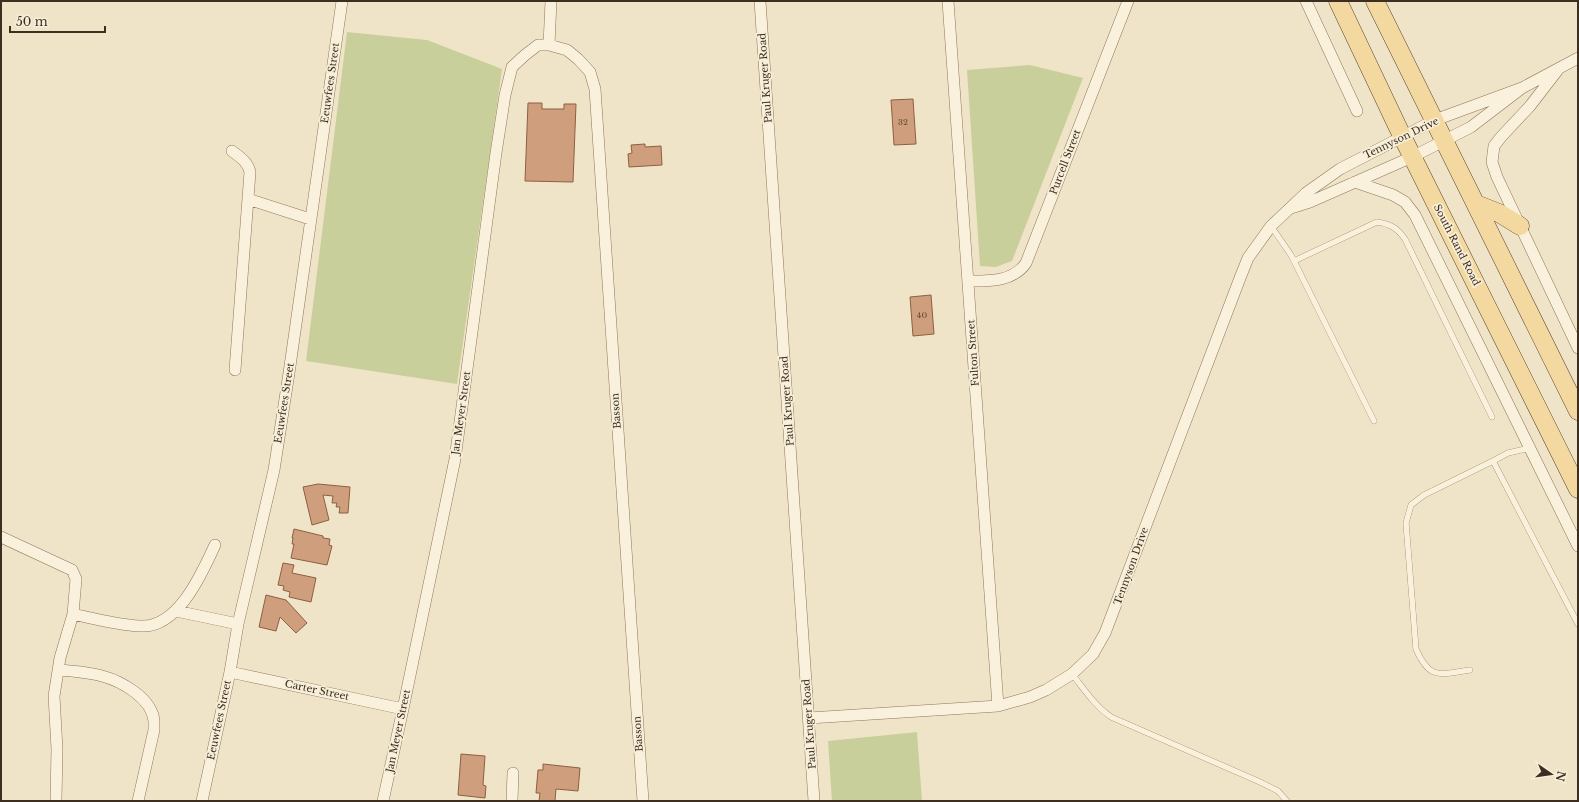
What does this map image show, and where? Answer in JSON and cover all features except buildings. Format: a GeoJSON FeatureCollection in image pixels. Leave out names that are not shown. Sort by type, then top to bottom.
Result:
{"type":"FeatureCollection","features":[{"type":"Feature","properties":{"kind":"main road","name":"South Rand Road"},"geometry":{"type":"LineString","coordinates":[[1338,1],[1412,157],[1578,489]]}},
{"type":"Feature","properties":{"kind":"main road"},"geometry":{"type":"LineString","coordinates":[[1375,1],[1578,411]]}},
{"type":"Feature","properties":{"kind":"main road"},"geometry":{"type":"LineString","coordinates":[[1476,204],[1499,213],[1520,226]]}},
{"type":"Feature","properties":{"kind":"street","name":"Eeuwfees Street"},"geometry":{"type":"LineString","coordinates":[[202,801],[230,672],[238,624],[274,470],[342,1]]}},
{"type":"Feature","properties":{"kind":"street"},"geometry":{"type":"LineString","coordinates":[[550,44],[551,1]]}},
{"type":"Feature","properties":{"kind":"street","name":"Paul Kruger Road"},"geometry":{"type":"LineString","coordinates":[[760,1],[814,801]]}},
{"type":"Feature","properties":{"kind":"street","name":"Fulton Street"},"geometry":{"type":"LineString","coordinates":[[948,1],[998,706]]}},
{"type":"Feature","properties":{"kind":"street","name":"Purcell Street"},"geometry":{"type":"LineString","coordinates":[[968,281],[1000,279],[1012,276],[1021,270],[1026,263],[1128,1]]}},
{"type":"Feature","properties":{"kind":"street"},"geometry":{"type":"LineString","coordinates":[[1306,1],[1357,111]]}},
{"type":"Feature","properties":{"kind":"street","name":"Jan Meyer Street"},"geometry":{"type":"LineString","coordinates":[[383,801],[454,459],[496,153],[512,67],[538,45],[550,44]]}},
{"type":"Feature","properties":{"kind":"street","name":"Basson"},"geometry":{"type":"LineString","coordinates":[[550,44],[567,50],[578,59],[590,72],[595,89],[643,801]]}},
{"type":"Feature","properties":{"kind":"street","name":"Tennyson Drive"},"geometry":{"type":"LineString","coordinates":[[1291,208],[1310,202],[1412,157],[1471,127],[1522,88],[1560,66],[1578,58]]}},
{"type":"Feature","properties":{"kind":"street"},"geometry":{"type":"LineString","coordinates":[[1560,66],[1530,106],[1494,146],[1492,162],[1496,176],[1578,348]]}},
{"type":"Feature","properties":{"kind":"street","name":"Tennyson Drive"},"geometry":{"type":"LineString","coordinates":[[809,718],[998,706],[1030,697],[1046,690],[1072,674],[1093,654],[1114,611],[1248,258],[1271,226],[1306,193],[1340,169],[1435,120],[1522,88]]}},
{"type":"Feature","properties":{"kind":"street"},"geometry":{"type":"LineString","coordinates":[[232,151],[249,166],[250,172],[234,370]]}},
{"type":"Feature","properties":{"kind":"street"},"geometry":{"type":"LineString","coordinates":[[1355,182],[1393,195],[1405,202],[1415,215],[1578,546]]}},
{"type":"Feature","properties":{"kind":"street"},"geometry":{"type":"LineString","coordinates":[[248,199],[310,219]]}},
{"type":"Feature","properties":{"kind":"street"},"geometry":{"type":"LineString","coordinates":[[1,537],[72,570],[76,579],[73,614],[58,670],[54,696],[57,749],[56,801]]}},
{"type":"Feature","properties":{"kind":"street"},"geometry":{"type":"LineString","coordinates":[[73,614],[141,627],[165,620],[176,611],[204,569],[215,545]]}},
{"type":"Feature","properties":{"kind":"street"},"geometry":{"type":"LineString","coordinates":[[176,611],[238,624]]}},
{"type":"Feature","properties":{"kind":"street"},"geometry":{"type":"LineString","coordinates":[[58,670],[112,679],[146,702],[154,720],[154,730],[138,801]]}},
{"type":"Feature","properties":{"kind":"street","name":"Carter Street"},"geometry":{"type":"LineString","coordinates":[[230,672],[403,709]]}},
{"type":"Feature","properties":{"kind":"street"},"geometry":{"type":"LineString","coordinates":[[512,801],[513,773]]}},
{"type":"Feature","properties":{"kind":"lane"},"geometry":{"type":"LineString","coordinates":[[1294,261],[1377,222],[1391,225],[1399,230],[1405,239],[1492,417]]}},
{"type":"Feature","properties":{"kind":"lane"},"geometry":{"type":"LineString","coordinates":[[1271,226],[1294,261],[1374,421]]}},
{"type":"Feature","properties":{"kind":"lane"},"geometry":{"type":"LineString","coordinates":[[1470,670],[1441,674],[1431,672],[1422,662],[1416,649],[1406,523],[1412,505],[1424,494],[1508,453],[1530,448]]}},
{"type":"Feature","properties":{"kind":"lane"},"geometry":{"type":"LineString","coordinates":[[1493,461],[1578,624]]}},
{"type":"Feature","properties":{"kind":"lane"},"geometry":{"type":"LineString","coordinates":[[1072,674],[1102,711],[1111,717],[1260,782],[1278,791],[1287,801]]}},
{"type":"Feature","properties":{"kind":"green space"},"geometry":{"type":"Polygon","coordinates":[[[347,32],[427,40],[502,69],[457,384],[306,361],[347,32]]]}},
{"type":"Feature","properties":{"kind":"green space"},"geometry":{"type":"Polygon","coordinates":[[[1030,65],[1083,78],[1012,261],[996,267],[980,266],[967,70],[1030,65]]]}},
{"type":"Feature","properties":{"kind":"green space"},"geometry":{"type":"Polygon","coordinates":[[[917,732],[922,801],[832,801],[828,741],[917,732]]]}}]}
